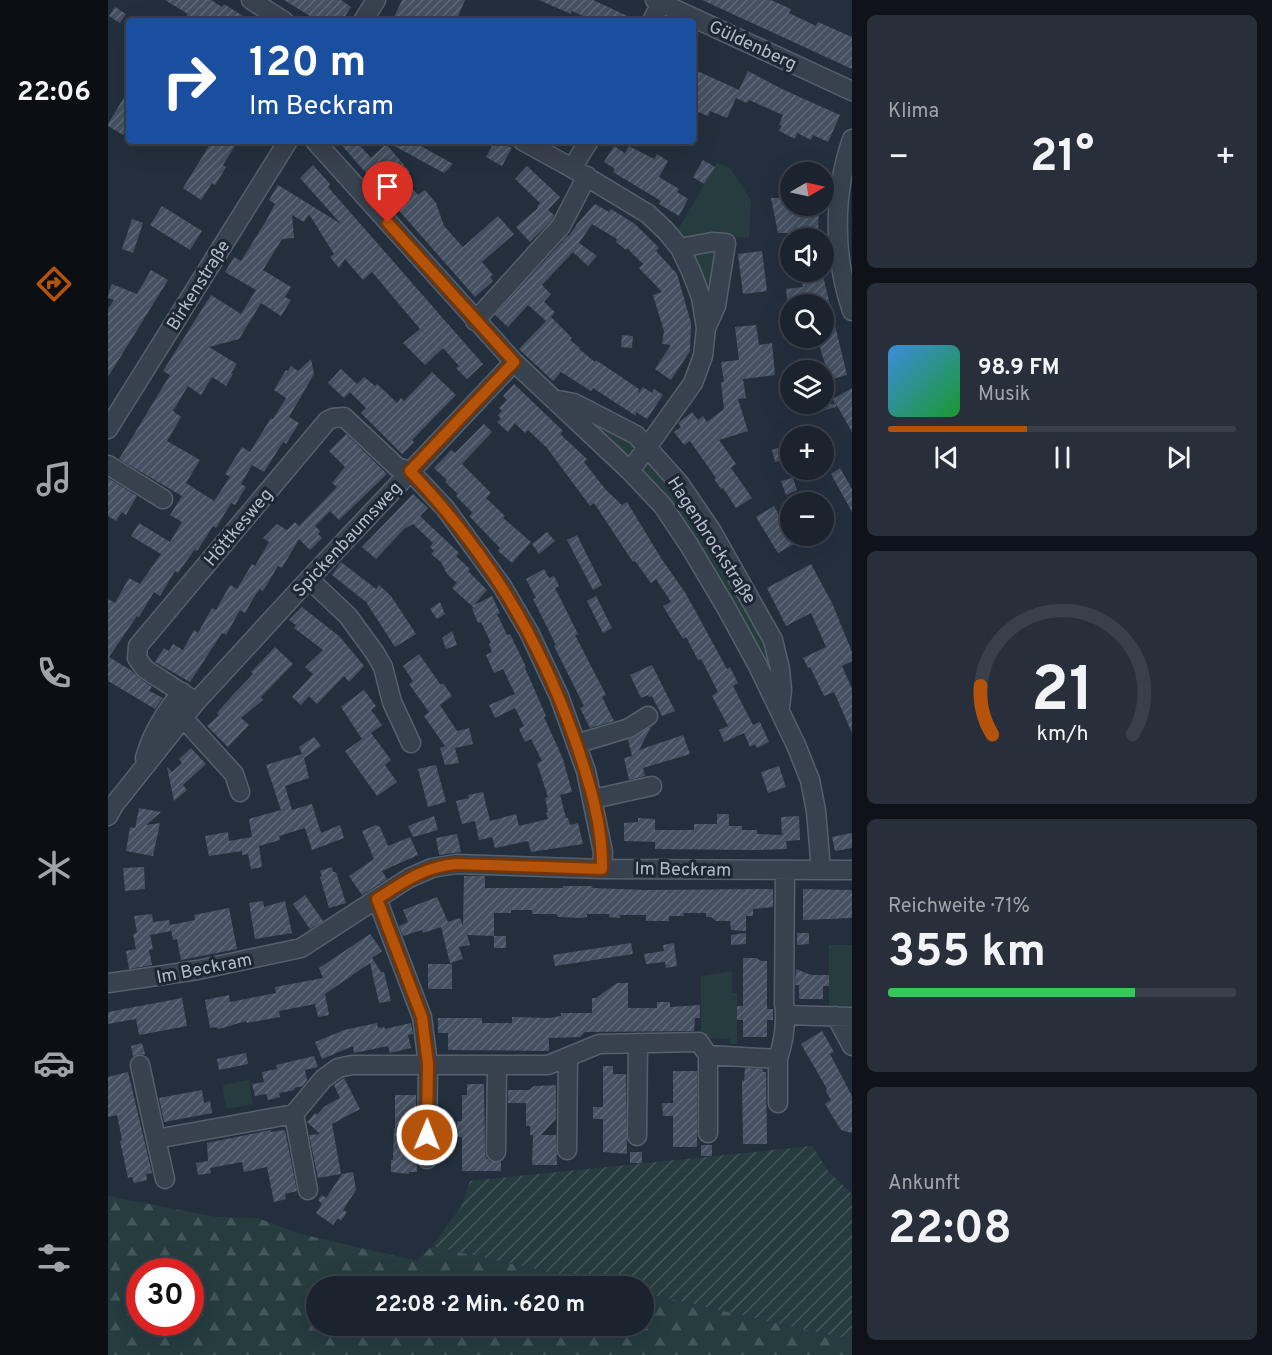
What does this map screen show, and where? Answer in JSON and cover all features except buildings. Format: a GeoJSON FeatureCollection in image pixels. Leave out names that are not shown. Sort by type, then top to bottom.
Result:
{"type":"FeatureCollection","features":[{"type":"Feature","properties":{"kind":"street"},"geometry":{"type":"LineString","coordinates":[[251,0],[279,18]]}},
{"type":"Feature","properties":{"kind":"street"},"geometry":{"type":"LineString","coordinates":[[365,18],[376,0]]}},
{"type":"Feature","properties":{"kind":"street"},"geometry":{"type":"LineString","coordinates":[[653,18],[658,1]]}},
{"type":"Feature","properties":{"kind":"street","name":"Güldenberg"},"geometry":{"type":"LineString","coordinates":[[658,1],[695,18]]}},
{"type":"Feature","properties":{"kind":"street","name":"Güldenberg"},"geometry":{"type":"LineString","coordinates":[[696,19],[852,91]]}},
{"type":"Feature","properties":{"kind":"street"},"geometry":{"type":"LineString","coordinates":[[852,139],[839,184],[837,213],[838,246],[852,311]]}},
{"type":"Feature","properties":{"kind":"street","name":"Birkenstraße"},"geometry":{"type":"LineString","coordinates":[[108,429],[286,144]]}},
{"type":"Feature","properties":{"kind":"street","name":"Hagenbrockstraße"},"geometry":{"type":"LineString","coordinates":[[318,144],[514,362],[630,471],[663,506],[689,545],[753,656],[780,709],[810,780],[816,811],[821,870]]}},
{"type":"Feature","properties":{"kind":"street"},"geometry":{"type":"LineString","coordinates":[[529,144],[648,214],[680,248],[701,297],[706,328],[703,356],[693,383],[630,471]]}},
{"type":"Feature","properties":{"kind":"street"},"geometry":{"type":"LineString","coordinates":[[475,321],[561,226],[588,144]]}},
{"type":"Feature","properties":{"kind":"street"},"geometry":{"type":"LineString","coordinates":[[680,248],[712,242],[726,243],[716,306],[706,328]]}},
{"type":"Feature","properties":{"kind":"street","name":"Spickenbaumsweg"},"geometry":{"type":"LineString","coordinates":[[108,816],[184,718],[189,697],[309,579],[514,362]]}},
{"type":"Feature","properties":{"kind":"street","name":"Hagenbrockstraße"},"geometry":{"type":"LineString","coordinates":[[552,399],[574,403],[636,435],[679,483],[711,530],[773,640],[780,669],[782,690],[780,709]]}},
{"type":"Feature","properties":{"kind":"street","name":"Höttkesweg"},"geometry":{"type":"LineString","coordinates":[[189,697],[140,664],[136,654],[138,646],[327,421],[344,417],[398,467],[410,471]]}},
{"type":"Feature","properties":{"kind":"street"},"geometry":{"type":"LineString","coordinates":[[108,465],[163,499]]}},
{"type":"Feature","properties":{"kind":"street"},"geometry":{"type":"LineString","coordinates":[[410,471],[445,508],[502,586],[529,632],[559,696],[593,799],[603,852],[602,869]]}},
{"type":"Feature","properties":{"kind":"street"},"geometry":{"type":"LineString","coordinates":[[309,579],[348,616],[375,653],[383,667],[392,702],[411,743]]}},
{"type":"Feature","properties":{"kind":"street"},"geometry":{"type":"LineString","coordinates":[[140,773],[148,746],[165,712],[189,697]]}},
{"type":"Feature","properties":{"kind":"street"},"geometry":{"type":"LineString","coordinates":[[576,744],[628,728],[648,716]]}},
{"type":"Feature","properties":{"kind":"street"},"geometry":{"type":"LineString","coordinates":[[184,718],[234,774],[240,792]]}},
{"type":"Feature","properties":{"kind":"street"},"geometry":{"type":"LineString","coordinates":[[593,799],[652,786]]}},
{"type":"Feature","properties":{"kind":"street","name":"Im Beckram"},"geometry":{"type":"LineString","coordinates":[[108,983],[198,970],[301,948],[420,872],[447,865],[602,869],[852,870]]}},
{"type":"Feature","properties":{"kind":"street"},"geometry":{"type":"LineString","coordinates":[[778,1104],[778,1059],[783,1043],[786,1015],[784,1003],[785,870]]}},
{"type":"Feature","properties":{"kind":"street"},"geometry":{"type":"LineString","coordinates":[[377,899],[422,1017],[428,1064],[427,1159]]}},
{"type":"Feature","properties":{"kind":"street"},"geometry":{"type":"LineString","coordinates":[[786,1015],[844,1017],[852,1046]]}},
{"type":"Feature","properties":{"kind":"street"},"geometry":{"type":"LineString","coordinates":[[156,1138],[294,1114],[323,1079],[338,1068],[352,1065],[548,1065],[599,1044],[699,1042],[708,1055],[708,1133]]}},
{"type":"Feature","properties":{"kind":"street"},"geometry":{"type":"LineString","coordinates":[[637,1136],[638,1043]]}},
{"type":"Feature","properties":{"kind":"street"},"geometry":{"type":"LineString","coordinates":[[708,1055],[778,1059]]}},
{"type":"Feature","properties":{"kind":"street"},"geometry":{"type":"LineString","coordinates":[[567,1058],[567,1150]]}},
{"type":"Feature","properties":{"kind":"street"},"geometry":{"type":"LineString","coordinates":[[140,1065],[165,1179]]}},
{"type":"Feature","properties":{"kind":"street"},"geometry":{"type":"LineString","coordinates":[[496,1152],[497,1065]]}},
{"type":"Feature","properties":{"kind":"street"},"geometry":{"type":"LineString","coordinates":[[294,1114],[308,1190]]}},
{"type":"Feature","properties":{"kind":"green space"},"geometry":{"type":"Polygon","coordinates":[[[717,163],[730,168],[751,200],[749,238],[712,236],[688,239],[681,237],[677,231],[717,163]]]}},
{"type":"Feature","properties":{"kind":"green space"},"geometry":{"type":"Polygon","coordinates":[[[717,247],[709,297],[694,254],[717,247]]]}},
{"type":"Feature","properties":{"kind":"green space"},"geometry":{"type":"Polygon","coordinates":[[[578,408],[638,441],[634,455],[627,457],[617,450],[612,440],[578,408]]]}},
{"type":"Feature","properties":{"kind":"green space"},"geometry":{"type":"Polygon","coordinates":[[[653,459],[715,551],[768,647],[775,681],[643,475],[642,464],[653,459]]]}},
{"type":"Feature","properties":{"kind":"green space"},"geometry":{"type":"Polygon","coordinates":[[[829,945],[852,945],[852,1008],[829,1008],[829,945]]]}},
{"type":"Feature","properties":{"kind":"green space"},"geometry":{"type":"Polygon","coordinates":[[[732,971],[732,993],[737,993],[737,1044],[730,1044],[730,1039],[701,1038],[701,976],[732,971]]]}},
{"type":"Feature","properties":{"kind":"green space"},"geometry":{"type":"Polygon","coordinates":[[[249,1080],[253,1104],[227,1109],[222,1085],[249,1080]]]}},
{"type":"Feature","properties":{"kind":"green space"},"geometry":{"type":"Polygon","coordinates":[[[812,1146],[828,1171],[852,1194],[852,1340],[654,1295],[654,1276],[567,1276],[432,1246],[461,1207],[470,1181],[812,1146]]]}},
{"type":"Feature","properties":{"kind":"green space"},"geometry":{"type":"Polygon","coordinates":[[[108,1196],[216,1217],[257,1218],[301,1234],[417,1261],[432,1246],[567,1276],[306,1276],[306,1336],[654,1336],[654,1295],[852,1340],[852,1355],[108,1355],[108,1196]]]}},
{"type":"Feature","properties":{"kind":"route"},"geometry":{"type":"LineString","coordinates":[[388,223],[514,362],[410,471],[445,508],[489,566],[529,632],[559,696],[586,771],[603,852],[602,869],[456,864],[432,868],[409,878],[377,899],[422,1017],[428,1064],[427,1135]]}}]}
